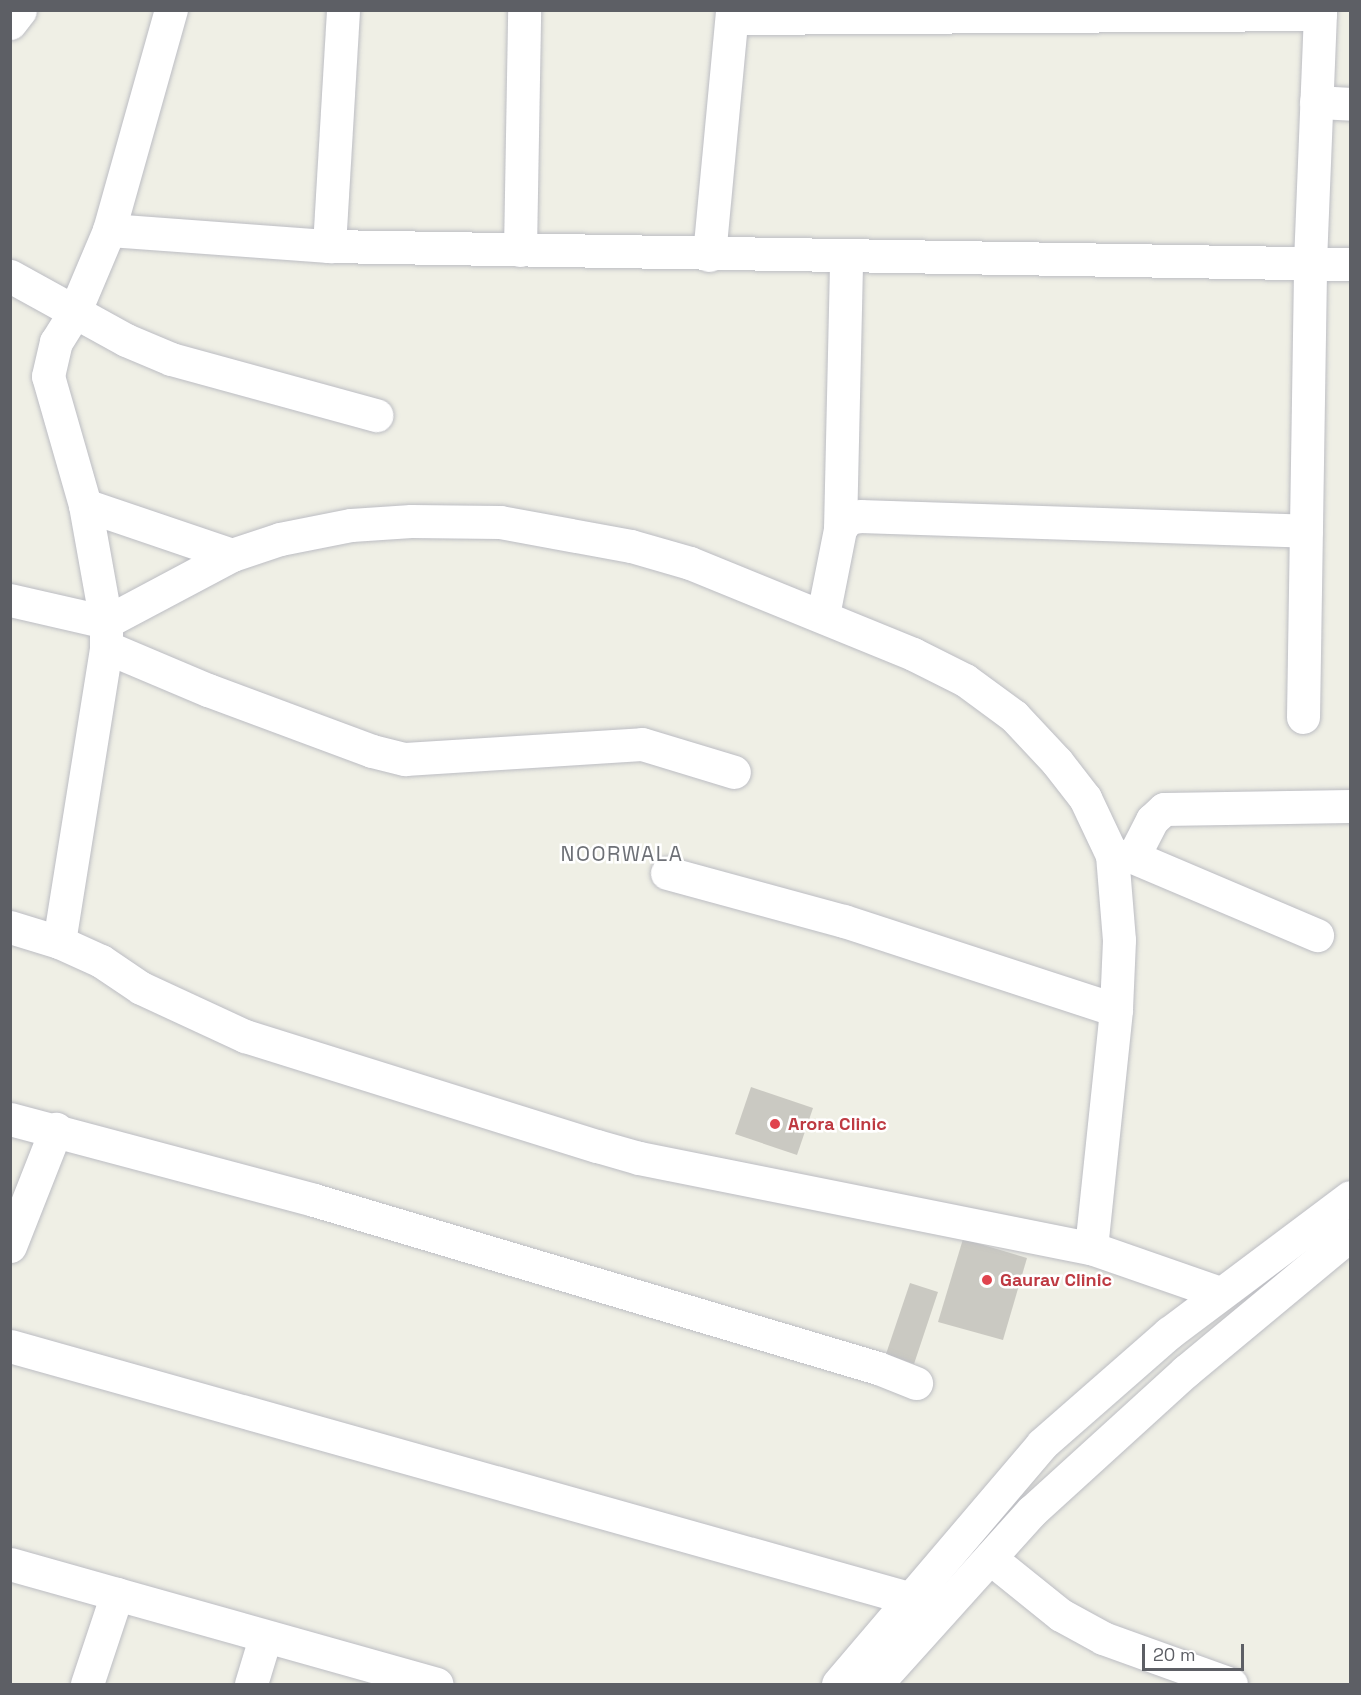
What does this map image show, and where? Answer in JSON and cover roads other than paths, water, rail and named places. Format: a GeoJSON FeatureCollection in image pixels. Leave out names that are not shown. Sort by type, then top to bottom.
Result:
{"type":"FeatureCollection","features":[{"type":"Feature","properties":{"kind":"street"},"geometry":{"type":"LineString","coordinates":[[10,23],[20,10]]}},
{"type":"Feature","properties":{"kind":"street"},"geometry":{"type":"LineString","coordinates":[[59,942],[106,635],[85,505],[48,376],[56,342],[74,312],[109,230],[171,10]]}},
{"type":"Feature","properties":{"kind":"street"},"geometry":{"type":"LineString","coordinates":[[329,246],[343,10]]}},
{"type":"Feature","properties":{"kind":"street"},"geometry":{"type":"LineString","coordinates":[[520,250],[524,10]]}},
{"type":"Feature","properties":{"kind":"street"},"geometry":{"type":"LineString","coordinates":[[709,255],[732,14],[1320,12],[1310,262],[1304,717]]}},
{"type":"Feature","properties":{"kind":"street"},"geometry":{"type":"LineString","coordinates":[[1316,102],[1350,104]]}},
{"type":"Feature","properties":{"kind":"street"},"geometry":{"type":"LineString","coordinates":[[109,230],[329,246],[709,255],[1350,264]]}},
{"type":"Feature","properties":{"kind":"street"},"geometry":{"type":"LineString","coordinates":[[823,615],[840,529],[846,256]]}},
{"type":"Feature","properties":{"kind":"street"},"geometry":{"type":"LineString","coordinates":[[10,276],[74,312],[171,359],[376,415]]}},
{"type":"Feature","properties":{"kind":"street"},"geometry":{"type":"LineString","coordinates":[[85,505],[231,555]]}},
{"type":"Feature","properties":{"kind":"street"},"geometry":{"type":"LineString","coordinates":[[840,529],[848,518],[861,516],[1306,531]]}},
{"type":"Feature","properties":{"kind":"street"},"geometry":{"type":"LineString","coordinates":[[106,635],[231,555],[280,539],[351,525],[411,521],[500,522],[631,546],[690,564],[823,615],[965,680],[1014,716],[1057,762],[1085,798],[1123,856],[1317,935]]}},
{"type":"Feature","properties":{"kind":"street"},"geometry":{"type":"LineString","coordinates":[[10,600],[106,635],[274,714],[405,759],[632,743],[734,772]]}},
{"type":"Feature","properties":{"kind":"street"},"geometry":{"type":"LineString","coordinates":[[1091,1248],[1116,1010],[1123,856],[1152,820],[1164,809],[1350,806]]}},
{"type":"Feature","properties":{"kind":"street"},"geometry":{"type":"LineString","coordinates":[[667,873],[865,928],[1116,1010]]}},
{"type":"Feature","properties":{"kind":"street"},"geometry":{"type":"LineString","coordinates":[[10,927],[59,942],[101,961],[141,988],[245,1036],[597,1146],[639,1158],[1091,1248],[1220,1293]]}},
{"type":"Feature","properties":{"kind":"street"},"geometry":{"type":"LineString","coordinates":[[10,1119],[56,1129],[336,1206],[867,1365],[916,1383]]}},
{"type":"Feature","properties":{"kind":"street"},"geometry":{"type":"LineString","coordinates":[[10,1246],[56,1129]]}},
{"type":"Feature","properties":{"kind":"street"},"geometry":{"type":"LineString","coordinates":[[838,1684],[1042,1444],[1220,1293],[1350,1197]]}},
{"type":"Feature","properties":{"kind":"street"},"geometry":{"type":"LineString","coordinates":[[876,1684],[1032,1511],[1177,1378],[1350,1235]]}},
{"type":"Feature","properties":{"kind":"street"},"geometry":{"type":"LineString","coordinates":[[10,1346],[912,1599]]}},
{"type":"Feature","properties":{"kind":"street"},"geometry":{"type":"LineString","coordinates":[[990,1558],[1061,1616],[1082,1627],[1135,1651],[1231,1684]]}},
{"type":"Feature","properties":{"kind":"street"},"geometry":{"type":"LineString","coordinates":[[10,1564],[435,1684]]}},
{"type":"Feature","properties":{"kind":"street"},"geometry":{"type":"LineString","coordinates":[[87,1684],[117,1594]]}},
{"type":"Feature","properties":{"kind":"street"},"geometry":{"type":"LineString","coordinates":[[250,1684],[266,1638]]}},
{"type":"Feature","properties":{"kind":"place","name":"Arora Clinic"},"geometry":{"type":"Point","coordinates":[775,1124]}},
{"type":"Feature","properties":{"kind":"place","name":"Gaurav Clinic"},"geometry":{"type":"Point","coordinates":[987,1280]}},
{"type":"Feature","properties":{"kind":"district","name":"NOORWALA"},"geometry":{"type":"Point","coordinates":[622,854]}}]}
